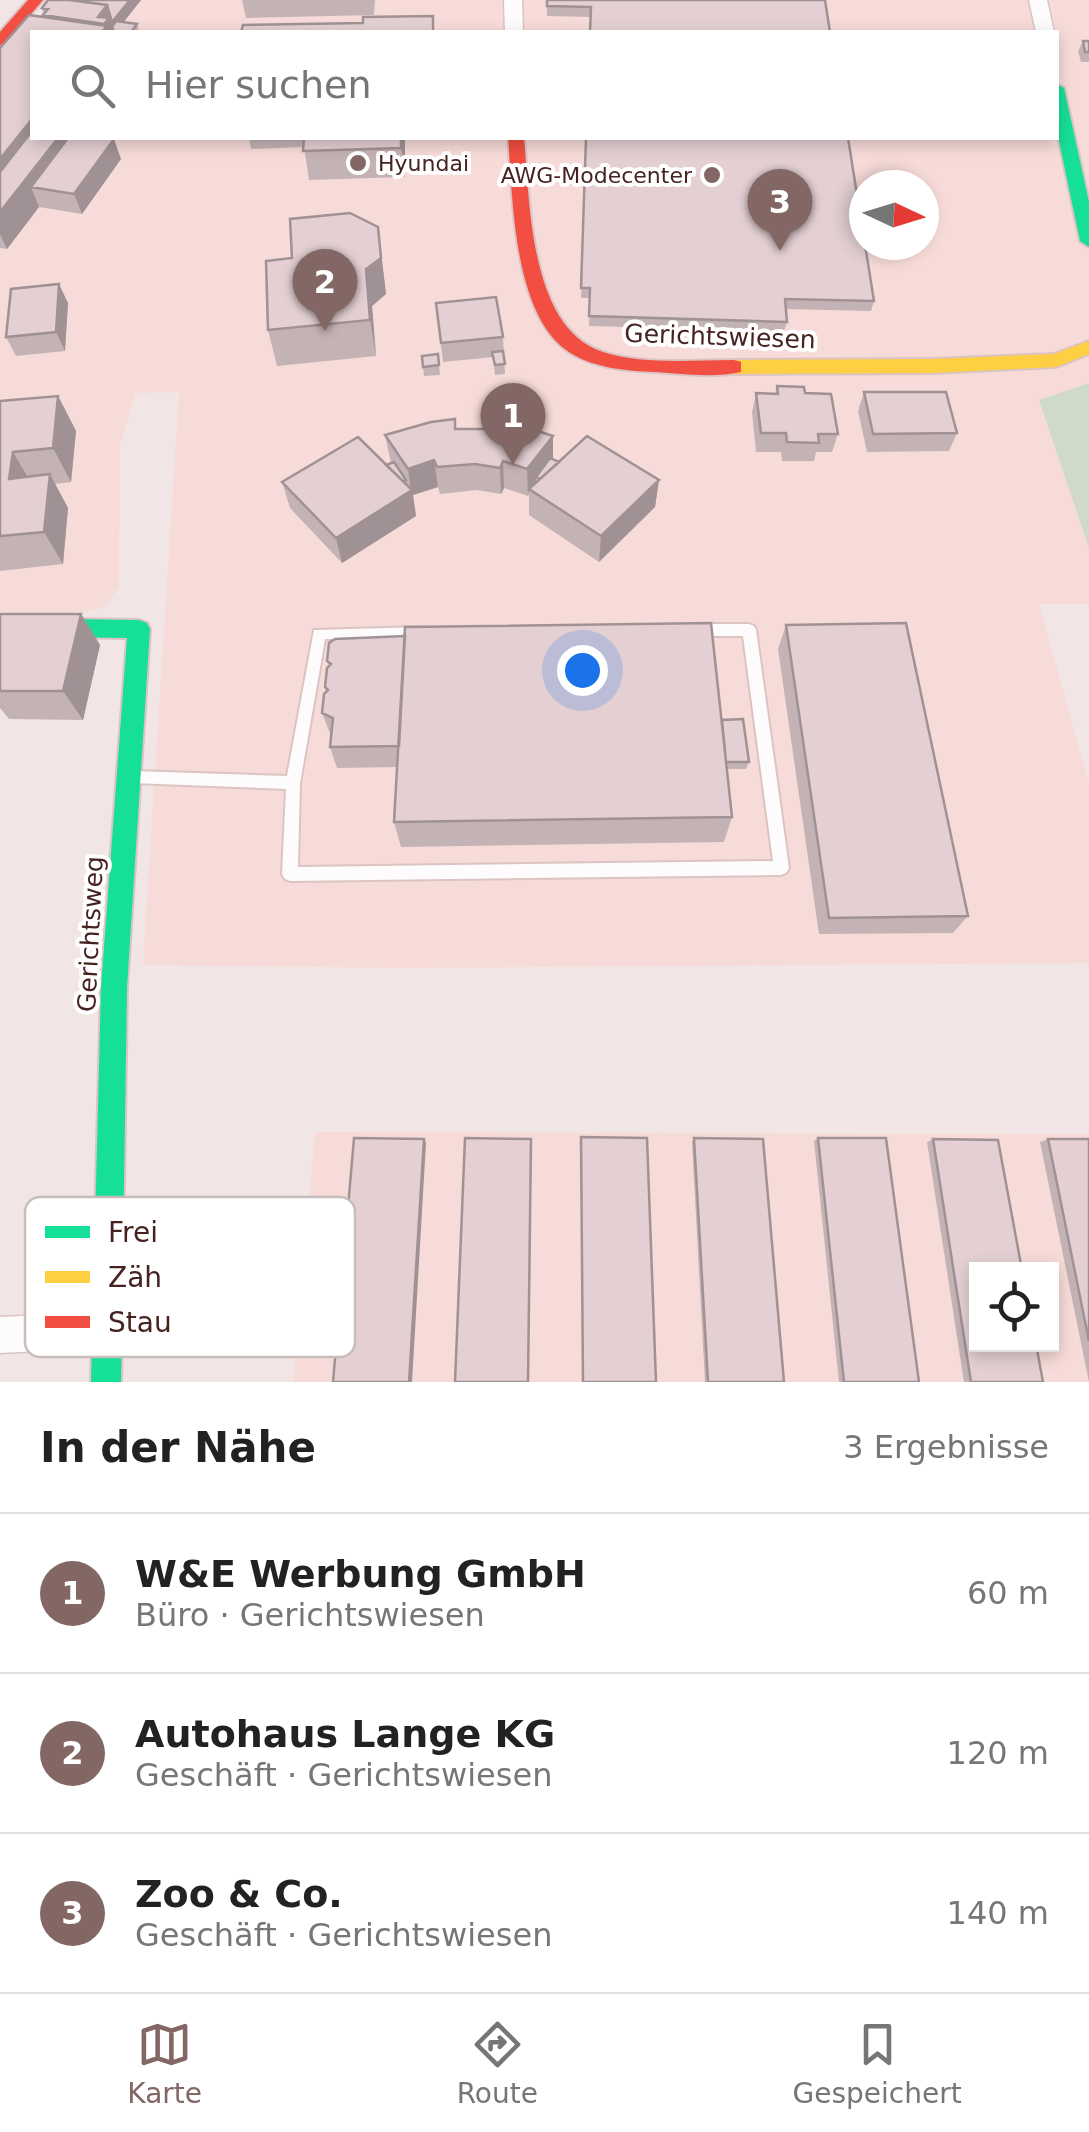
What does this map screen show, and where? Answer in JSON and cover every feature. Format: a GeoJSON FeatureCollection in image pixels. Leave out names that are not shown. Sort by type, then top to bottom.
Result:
{"type":"FeatureCollection","features":[{"type":"Feature","properties":{"kind":"street"},"geometry":{"type":"LineString","coordinates":[[0,41],[36,0]]}},
{"type":"Feature","properties":{"kind":"street"},"geometry":{"type":"LineString","coordinates":[[513,0],[514,30]]}},
{"type":"Feature","properties":{"kind":"street"},"geometry":{"type":"LineString","coordinates":[[1038,0],[1044,30]]}},
{"type":"Feature","properties":{"kind":"street"},"geometry":{"type":"LineString","coordinates":[[1059,102],[1089,241]]}},
{"type":"Feature","properties":{"kind":"street","name":"Gerichtswiesen"},"geometry":{"type":"LineString","coordinates":[[516,140],[528,245],[543,307],[565,343],[592,357],[636,364],[735,367],[934,366],[1056,360],[1089,347]]}},
{"type":"Feature","properties":{"kind":"street","name":"Gerichtsweg"},"geometry":{"type":"LineString","coordinates":[[0,627],[139,630],[114,988],[108,1197]]}},
{"type":"Feature","properties":{"kind":"street"},"geometry":{"type":"LineString","coordinates":[[0,1335],[25,1334]]}},
{"type":"Feature","properties":{"kind":"street","name":"Gerichtsweg"},"geometry":{"type":"LineString","coordinates":[[105,1357],[106,1382]]}},
{"type":"Feature","properties":{"kind":"lane"},"geometry":{"type":"LineString","coordinates":[[433,633],[318,634],[292,782],[290,874],[781,868],[749,630],[670,630]]}},
{"type":"Feature","properties":{"kind":"lane"},"geometry":{"type":"LineString","coordinates":[[128,777],[292,782]]}},
{"type":"Feature","properties":{"kind":"shaded area"},"geometry":{"type":"Polygon","coordinates":[[[53,0],[1089,0],[1089,383],[1040,401],[1089,548],[1089,604],[1039,604],[1089,784],[1089,963],[403,968],[143,965],[179,392],[136,393],[120,445],[119,586],[105,607],[84,612],[0,612],[0,68],[53,0]]]}},
{"type":"Feature","properties":{"kind":"shaded area"},"geometry":{"type":"Polygon","coordinates":[[[315,1132],[1089,1134],[1089,1382],[293,1382],[295,1357],[355,1357],[355,1197],[309,1197],[315,1132]]]}},
{"type":"Feature","properties":{"kind":"green space"},"geometry":{"type":"Polygon","coordinates":[[[1089,383],[1089,548],[1039,400],[1089,383]]]}},
{"type":"Feature","properties":{"kind":"building"},"geometry":{"type":"Polygon","coordinates":[[[48,0],[107,5],[98,17],[109,18],[104,24],[43,15],[48,9],[42,8],[48,0]]]}},
{"type":"Feature","properties":{"kind":"building"},"geometry":{"type":"Polygon","coordinates":[[[69,0],[130,0],[112,22],[107,5],[69,0]]]}},
{"type":"Feature","properties":{"kind":"building"},"geometry":{"type":"Polygon","coordinates":[[[547,0],[825,0],[830,30],[590,30],[591,7],[547,6],[547,0]]]}},
{"type":"Feature","properties":{"kind":"building"},"geometry":{"type":"Polygon","coordinates":[[[29,15],[107,26],[104,30],[30,30],[30,122],[0,159],[0,48],[29,15]]]}},
{"type":"Feature","properties":{"kind":"building"},"geometry":{"type":"Polygon","coordinates":[[[433,16],[433,30],[242,30],[243,25],[363,23],[363,17],[433,16]]]}},
{"type":"Feature","properties":{"kind":"building"},"geometry":{"type":"Polygon","coordinates":[[[116,21],[137,24],[132,30],[112,27],[116,21]]]}},
{"type":"Feature","properties":{"kind":"building"},"geometry":{"type":"Polygon","coordinates":[[[30,134],[30,140],[56,140],[0,212],[0,172],[30,134]]]}},
{"type":"Feature","properties":{"kind":"building"},"geometry":{"type":"Polygon","coordinates":[[[66,140],[113,140],[74,194],[31,187],[66,140]]]}},
{"type":"Feature","properties":{"kind":"building"},"geometry":{"type":"Polygon","coordinates":[[[304,140],[401,140],[401,148],[303,151],[304,140]]]}},
{"type":"Feature","properties":{"kind":"building"},"geometry":{"type":"Polygon","coordinates":[[[586,140],[848,140],[853,170],[849,170],[849,260],[867,260],[874,301],[785,299],[787,322],[589,316],[590,288],[581,288],[586,140]]]}},
{"type":"Feature","properties":{"kind":"building"},"geometry":{"type":"Polygon","coordinates":[[[350,213],[378,227],[381,258],[366,269],[370,320],[268,330],[266,261],[292,258],[290,219],[350,213]]]}},
{"type":"Feature","properties":{"kind":"building"},"geometry":{"type":"Polygon","coordinates":[[[59,284],[56,332],[6,337],[11,289],[59,284]]]}},
{"type":"Feature","properties":{"kind":"building"},"geometry":{"type":"Polygon","coordinates":[[[496,297],[503,337],[441,343],[436,303],[496,297]]]}},
{"type":"Feature","properties":{"kind":"building"},"geometry":{"type":"Polygon","coordinates":[[[503,351],[505,364],[495,365],[492,352],[503,351]]]}},
{"type":"Feature","properties":{"kind":"building"},"geometry":{"type":"Polygon","coordinates":[[[438,354],[439,365],[423,367],[422,356],[438,354]]]}},
{"type":"Feature","properties":{"kind":"building"},"geometry":{"type":"Polygon","coordinates":[[[777,386],[831,394],[838,434],[818,434],[819,443],[787,442],[786,433],[761,433],[756,393],[778,394],[777,386]]]}},
{"type":"Feature","properties":{"kind":"building"},"geometry":{"type":"Polygon","coordinates":[[[864,392],[946,392],[957,433],[873,434],[864,392]]]}},
{"type":"Feature","properties":{"kind":"building"},"geometry":{"type":"Polygon","coordinates":[[[58,396],[53,448],[13,452],[9,479],[50,474],[44,532],[0,536],[0,401],[58,396]]]}},
{"type":"Feature","properties":{"kind":"building"},"geometry":{"type":"Polygon","coordinates":[[[455,419],[455,429],[487,429],[488,419],[553,436],[527,469],[503,461],[500,468],[475,464],[437,467],[434,460],[408,469],[385,435],[455,419]]]}},
{"type":"Feature","properties":{"kind":"building"},"geometry":{"type":"Polygon","coordinates":[[[587,436],[659,480],[601,536],[529,489],[587,436]]]}},
{"type":"Feature","properties":{"kind":"building"},"geometry":{"type":"Polygon","coordinates":[[[358,437],[412,490],[336,538],[282,482],[358,437]]]}},
{"type":"Feature","properties":{"kind":"building"},"geometry":{"type":"Polygon","coordinates":[[[550,458],[559,462],[540,479],[536,477],[550,458]]]}},
{"type":"Feature","properties":{"kind":"building"},"geometry":{"type":"Polygon","coordinates":[[[394,462],[406,480],[386,465],[394,462]]]}},
{"type":"Feature","properties":{"kind":"building"},"geometry":{"type":"Polygon","coordinates":[[[0,614],[81,614],[63,691],[0,691],[0,614]]]}},
{"type":"Feature","properties":{"kind":"building"},"geometry":{"type":"Polygon","coordinates":[[[711,623],[732,817],[394,822],[405,627],[711,623]]]}},
{"type":"Feature","properties":{"kind":"building"},"geometry":{"type":"Polygon","coordinates":[[[906,623],[968,916],[829,918],[786,625],[906,623]]]}},
{"type":"Feature","properties":{"kind":"building"},"geometry":{"type":"Polygon","coordinates":[[[405,636],[399,746],[330,747],[333,718],[322,713],[328,690],[327,668],[331,664],[327,661],[329,643],[335,639],[405,636]]]}},
{"type":"Feature","properties":{"kind":"building"},"geometry":{"type":"Polygon","coordinates":[[[743,719],[749,762],[726,762],[722,720],[743,719]]]}},
{"type":"Feature","properties":{"kind":"building"},"geometry":{"type":"Polygon","coordinates":[[[581,1137],[647,1138],[656,1382],[583,1382],[581,1137]]]}},
{"type":"Feature","properties":{"kind":"building"},"geometry":{"type":"Polygon","coordinates":[[[354,1138],[424,1139],[409,1382],[333,1382],[335,1357],[355,1357],[355,1197],[349,1197],[354,1138]]]}},
{"type":"Feature","properties":{"kind":"building"},"geometry":{"type":"Polygon","coordinates":[[[465,1138],[531,1139],[528,1382],[455,1382],[465,1138]]]}},
{"type":"Feature","properties":{"kind":"building"},"geometry":{"type":"Polygon","coordinates":[[[694,1138],[763,1139],[784,1382],[708,1382],[694,1138]]]}},
{"type":"Feature","properties":{"kind":"building"},"geometry":{"type":"Polygon","coordinates":[[[818,1138],[886,1138],[919,1382],[844,1382],[818,1138]]]}},
{"type":"Feature","properties":{"kind":"building"},"geometry":{"type":"Polygon","coordinates":[[[933,1139],[998,1140],[1021,1262],[969,1262],[969,1352],[1037,1352],[1043,1382],[971,1382],[933,1139]]]}},
{"type":"Feature","properties":{"kind":"building"},"geometry":{"type":"Polygon","coordinates":[[[1048,1139],[1089,1139],[1089,1341],[1048,1139]]]}},
{"type":"Feature","properties":{"kind":"traffic: fast"},"geometry":{"type":"LineString","coordinates":[[1059,102],[1089,241]]}},
{"type":"Feature","properties":{"kind":"traffic: fast"},"geometry":{"type":"LineString","coordinates":[[0,627],[139,629],[114,988],[110,1197]]}},
{"type":"Feature","properties":{"kind":"traffic: fast"},"geometry":{"type":"LineString","coordinates":[[106,1382],[107,1357]]}},
{"type":"Feature","properties":{"kind":"traffic: slow"},"geometry":{"type":"LineString","coordinates":[[734,367],[934,366],[1056,360],[1089,347]]}},
{"type":"Feature","properties":{"kind":"traffic: jam"},"geometry":{"type":"LineString","coordinates":[[0,41],[36,0]]}},
{"type":"Feature","properties":{"kind":"traffic: jam"},"geometry":{"type":"LineString","coordinates":[[516,140],[531,264],[553,323],[572,345],[596,357],[630,363],[734,367]]}},
{"type":"Feature","properties":{"kind":"place","name":"Hyundai"},"geometry":{"type":"Point","coordinates":[358,163]}},
{"type":"Feature","properties":{"kind":"place","name":"AWG-Modecenter"},"geometry":{"type":"Point","coordinates":[712,175]}},
{"type":"Feature","properties":{"kind":"place","name":"Zoo & Co."},"geometry":{"type":"Point","coordinates":[780,251]}},
{"type":"Feature","properties":{"kind":"place","name":"Autohaus Lange KG"},"geometry":{"type":"Point","coordinates":[325,331]}},
{"type":"Feature","properties":{"kind":"place","name":"W&E Werbung GmbH"},"geometry":{"type":"Point","coordinates":[513,465]}}]}
